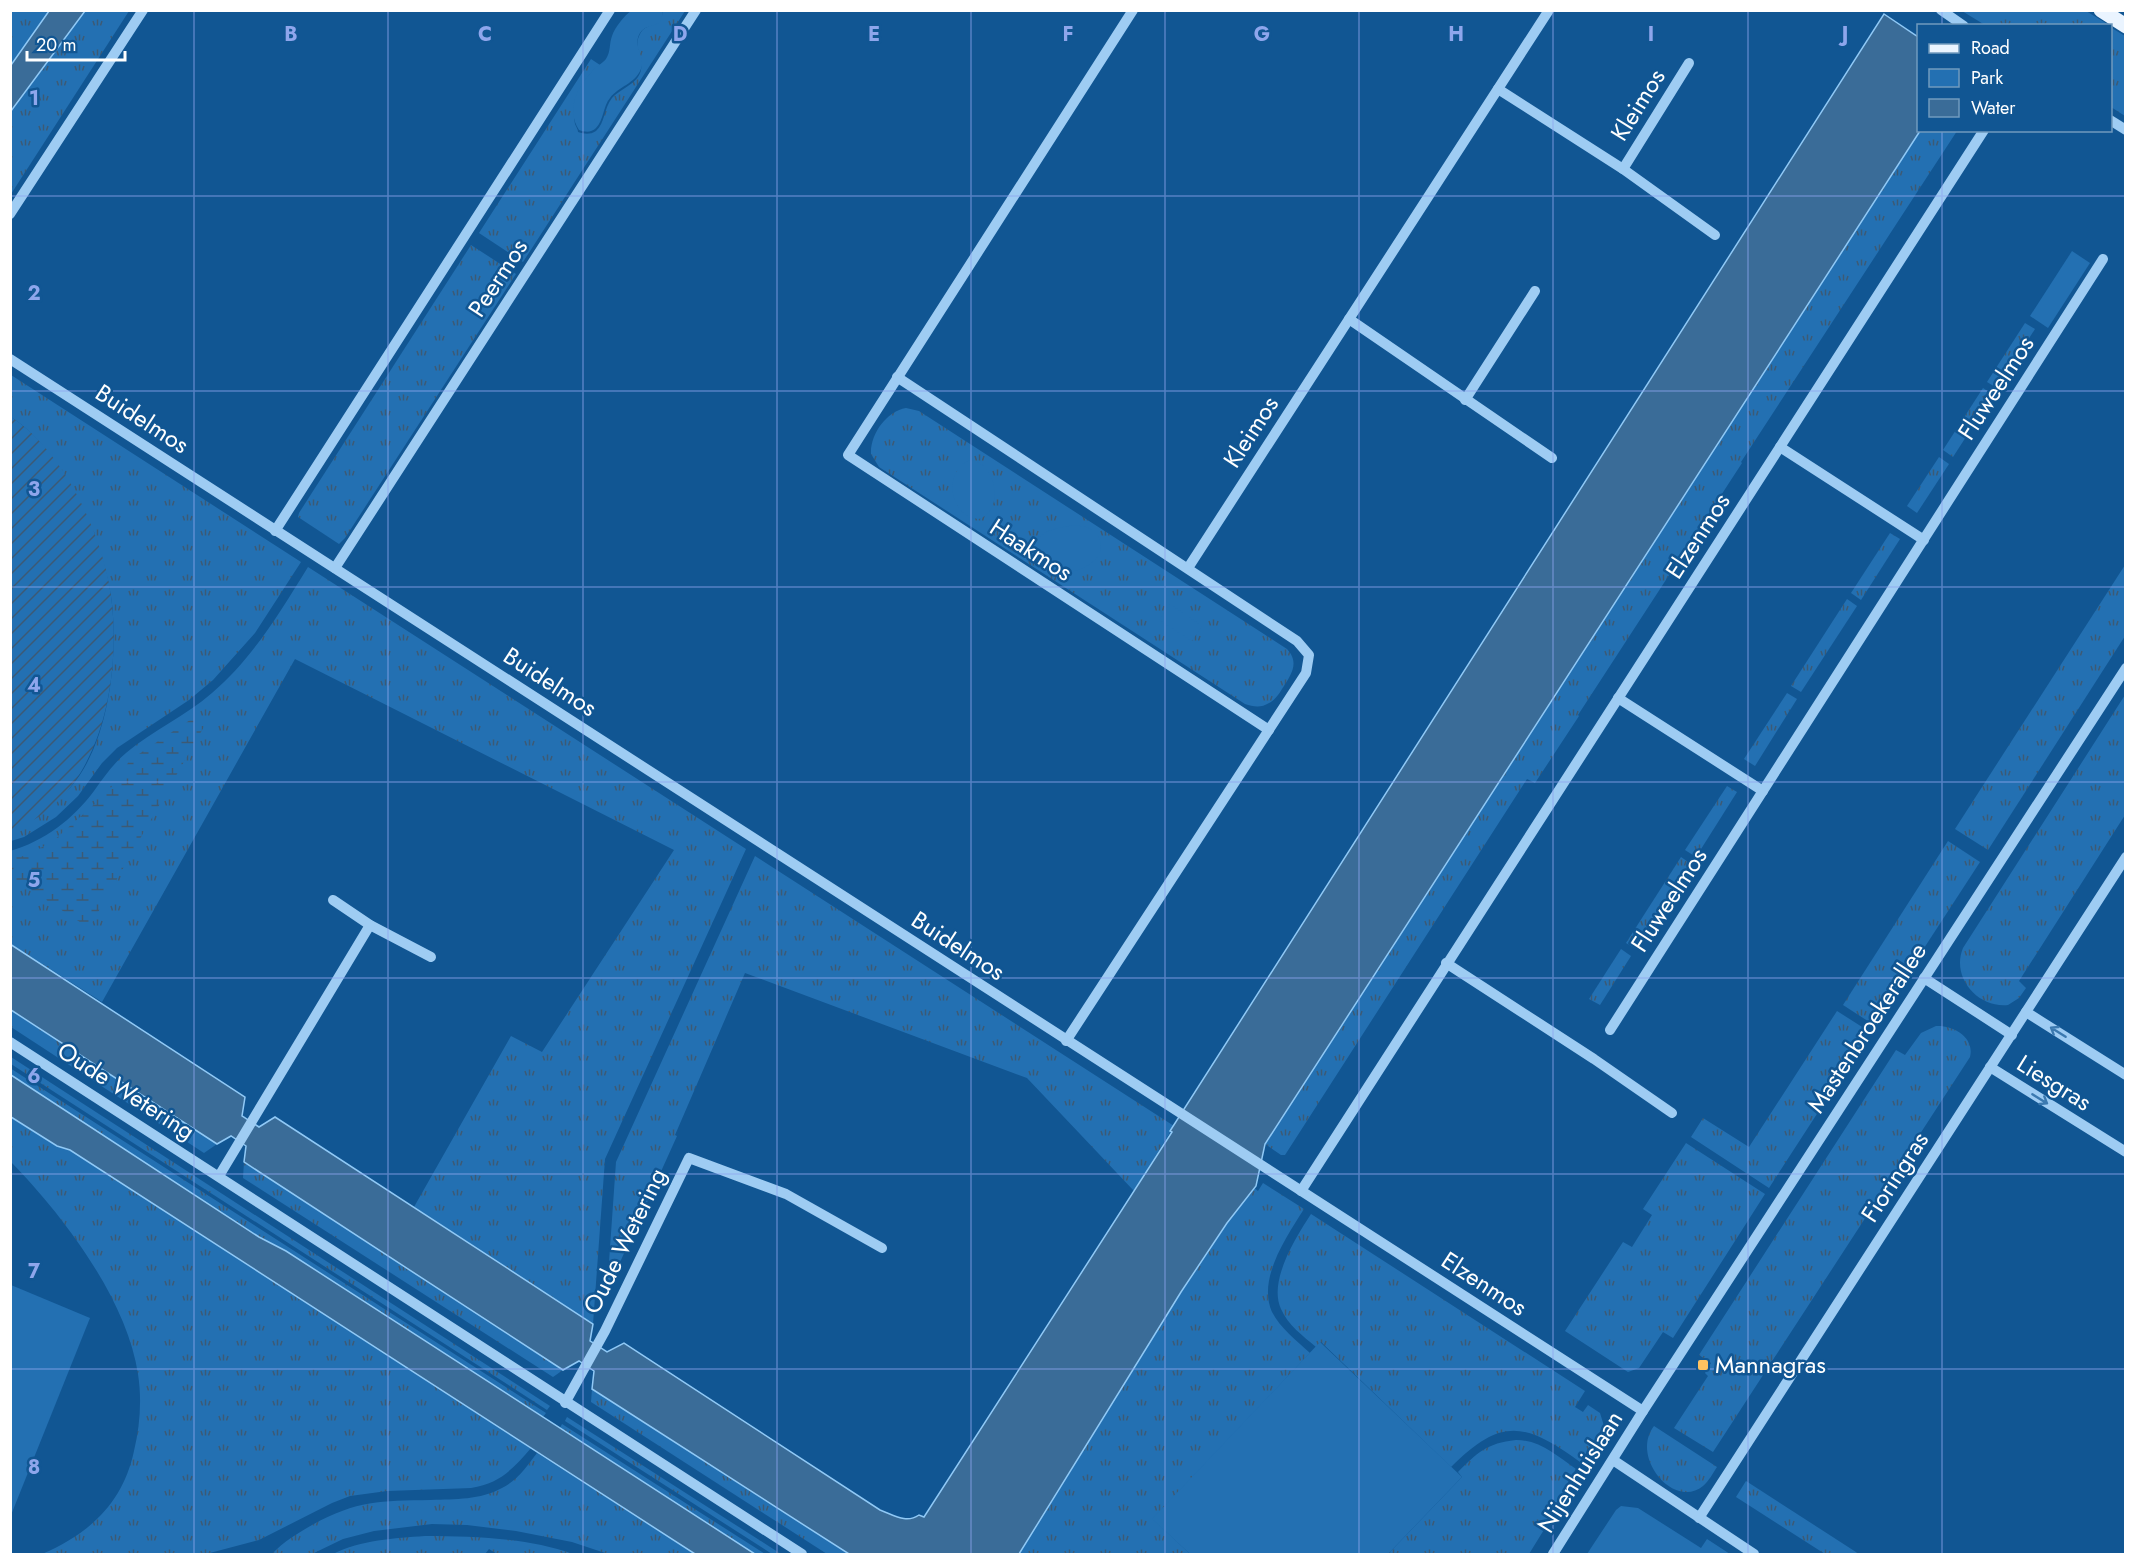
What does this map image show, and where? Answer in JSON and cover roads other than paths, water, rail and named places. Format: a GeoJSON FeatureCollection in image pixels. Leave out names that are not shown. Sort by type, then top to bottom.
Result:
{"type":"FeatureCollection","features":[{"type":"Feature","properties":{"kind":"main road"},"geometry":{"type":"LineString","coordinates":[[2101,10],[2126,26]]}},
{"type":"Feature","properties":{"kind":"street"},"geometry":{"type":"LineString","coordinates":[[10,214],[143,10]]}},
{"type":"Feature","properties":{"kind":"street","name":"Peermos"},"geometry":{"type":"LineString","coordinates":[[275,531],[610,10]]}},
{"type":"Feature","properties":{"kind":"street","name":"Peermos"},"geometry":{"type":"LineString","coordinates":[[334,568],[696,10]]}},
{"type":"Feature","properties":{"kind":"street","name":"Haakmos"},"geometry":{"type":"LineString","coordinates":[[1133,10],[848,455],[1269,730]]}},
{"type":"Feature","properties":{"kind":"street","name":"Kleimos"},"geometry":{"type":"LineString","coordinates":[[1188,568],[1549,10]]}},
{"type":"Feature","properties":{"kind":"street"},"geometry":{"type":"LineString","coordinates":[[1941,10],[1961,24]]}},
{"type":"Feature","properties":{"kind":"street","name":"Kleimos"},"geometry":{"type":"LineString","coordinates":[[1623,169],[1689,63]]}},
{"type":"Feature","properties":{"kind":"street","name":"Kleimos"},"geometry":{"type":"LineString","coordinates":[[1498,89],[1623,169],[1715,235]]}},
{"type":"Feature","properties":{"kind":"street"},"geometry":{"type":"LineString","coordinates":[[2112,121],[2126,130]]}},
{"type":"Feature","properties":{"kind":"street","name":"Elzenmos"},"geometry":{"type":"LineString","coordinates":[[1301,1191],[1983,132]]}},
{"type":"Feature","properties":{"kind":"street","name":"Fluweelmos"},"geometry":{"type":"LineString","coordinates":[[1610,1030],[2103,259]]}},
{"type":"Feature","properties":{"kind":"street"},"geometry":{"type":"LineString","coordinates":[[1465,400],[1535,291]]}},
{"type":"Feature","properties":{"kind":"street"},"geometry":{"type":"LineString","coordinates":[[1349,320],[1552,458]]}},
{"type":"Feature","properties":{"kind":"street","name":"Buidelmos"},"geometry":{"type":"LineString","coordinates":[[10,359],[1066,1041]]}},
{"type":"Feature","properties":{"kind":"street"},"geometry":{"type":"LineString","coordinates":[[897,377],[1298,641],[1309,655],[1306,673],[1066,1041]]}},
{"type":"Feature","properties":{"kind":"street"},"geometry":{"type":"LineString","coordinates":[[1780,447],[1924,540]]}},
{"type":"Feature","properties":{"kind":"street","name":"Mastenbroekerallee"},"geometry":{"type":"LineString","coordinates":[[1643,1411],[2126,668]]}},
{"type":"Feature","properties":{"kind":"street"},"geometry":{"type":"LineString","coordinates":[[1618,698],[1763,791]]}},
{"type":"Feature","properties":{"kind":"street","name":"Fioringras"},"geometry":{"type":"LineString","coordinates":[[1699,1518],[2126,857]]}},
{"type":"Feature","properties":{"kind":"street"},"geometry":{"type":"LineString","coordinates":[[333,900],[370,925],[431,957]]}},
{"type":"Feature","properties":{"kind":"street"},"geometry":{"type":"LineString","coordinates":[[219,1176],[370,925]]}},
{"type":"Feature","properties":{"kind":"street"},"geometry":{"type":"LineString","coordinates":[[1446,963],[1594,1059],[1672,1113]]}},
{"type":"Feature","properties":{"kind":"street","name":"Liesgras"},"geometry":{"type":"LineString","coordinates":[[1924,978],[2012,1035]]}},
{"type":"Feature","properties":{"kind":"street","name":"Liesgras"},"geometry":{"type":"LineString","coordinates":[[2026,1012],[2126,1075]]}},
{"type":"Feature","properties":{"kind":"street","name":"Elzenmos"},"geometry":{"type":"LineString","coordinates":[[1066,1041],[1643,1411]]}},
{"type":"Feature","properties":{"kind":"street","name":"Oude Wetering"},"geometry":{"type":"LineString","coordinates":[[10,1042],[802,1554]]}},
{"type":"Feature","properties":{"kind":"street","name":"Liesgras"},"geometry":{"type":"LineString","coordinates":[[1990,1068],[2126,1152]]}},
{"type":"Feature","properties":{"kind":"street","name":"Oude Wetering"},"geometry":{"type":"LineString","coordinates":[[566,1403],[581,1371],[605,1331],[689,1158],[786,1194],[882,1248]]}},
{"type":"Feature","properties":{"kind":"street","name":"Nijenhuislaan"},"geometry":{"type":"LineString","coordinates":[[1553,1554],[1643,1411]]}},
{"type":"Feature","properties":{"kind":"street"},"geometry":{"type":"LineString","coordinates":[[1613,1460],[1754,1554]]}},
{"type":"Feature","properties":{"kind":"water"},"geometry":{"type":"Polygon","coordinates":[[[49,11],[85,11],[11,111],[11,65],[49,11]]]}},
{"type":"Feature","properties":{"kind":"water"},"geometry":{"type":"Polygon","coordinates":[[[1884,14],[1917,36],[1917,132],[1919,132],[1265,1144],[1256,1186],[1227,1223],[1181,1292],[1019,1554],[849,1554],[592,1389],[594,1371],[579,1361],[563,1370],[244,1162],[246,1146],[231,1136],[217,1144],[11,1010],[10,944],[245,1097],[242,1116],[259,1127],[275,1117],[593,1324],[590,1341],[607,1352],[624,1343],[880,1510],[905,1519],[919,1515],[924,1517],[1172,1132],[1170,1131],[1884,14]]]}},
{"type":"Feature","properties":{"kind":"water"},"geometry":{"type":"Polygon","coordinates":[[[11,1075],[259,1237],[286,1251],[755,1554],[695,1554],[70,1150],[57,1146],[11,1117],[11,1075]]]}},
{"type":"Feature","properties":{"kind":"place","name":"Mannagras"},"geometry":{"type":"Point","coordinates":[1703,1365]}}]}
